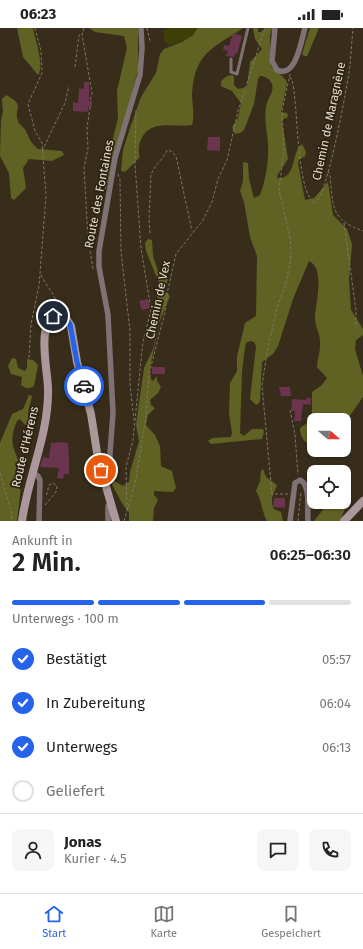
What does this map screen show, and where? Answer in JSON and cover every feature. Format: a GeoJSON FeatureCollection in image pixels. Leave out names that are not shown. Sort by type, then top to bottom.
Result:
{"type":"FeatureCollection","features":[{"type":"Feature","properties":{"kind":"main road"},"geometry":{"type":"LineString","coordinates":[[59,315],[67,319],[71,326],[77,362],[91,414],[97,453],[116,521]]}},
{"type":"Feature","properties":{"kind":"main road","name":"Route d'Hérens"},"geometry":{"type":"LineString","coordinates":[[22,521],[48,407],[45,330],[50,319],[59,315]]}},
{"type":"Feature","properties":{"kind":"main road"},"geometry":{"type":"LineString","coordinates":[[344,521],[363,501]]}},
{"type":"Feature","properties":{"kind":"street","name":"Route des Fontaines"},"geometry":{"type":"LineString","coordinates":[[106,484],[110,474],[113,409],[108,315],[99,267],[99,251],[114,164],[140,75],[142,48],[141,28]]}},
{"type":"Feature","properties":{"kind":"street"},"geometry":{"type":"LineString","coordinates":[[275,28],[272,63],[278,71],[289,71],[295,62],[305,28]]}},
{"type":"Feature","properties":{"kind":"street"},"geometry":{"type":"LineString","coordinates":[[32,472],[38,476],[40,480],[39,521]]}},
{"type":"Feature","properties":{"kind":"street"},"geometry":{"type":"LineString","coordinates":[[290,521],[296,483],[299,480],[304,481],[307,490],[308,521]]}},
{"type":"Feature","properties":{"kind":"street"},"geometry":{"type":"LineString","coordinates":[[108,521],[107,510],[109,505],[112,504]]}},
{"type":"Feature","properties":{"kind":"lane"},"geometry":{"type":"LineString","coordinates":[[231,59],[231,72],[237,74],[248,28]]}},
{"type":"Feature","properties":{"kind":"path"},"geometry":{"type":"LineString","coordinates":[[29,358],[30,324],[39,286],[46,196],[41,154],[42,143],[35,131],[28,104],[42,73],[41,51],[35,28]]}},
{"type":"Feature","properties":{"kind":"path"},"geometry":{"type":"LineString","coordinates":[[75,67],[79,35],[82,34],[84,28]]}},
{"type":"Feature","properties":{"kind":"path"},"geometry":{"type":"LineString","coordinates":[[148,28],[150,41]]}},
{"type":"Feature","properties":{"kind":"path","name":"Chemin de Vex"},"geometry":{"type":"LineString","coordinates":[[124,521],[135,484],[142,445],[149,374],[165,312],[176,254],[203,220],[212,202],[218,178],[227,160],[238,111],[265,28]]}},
{"type":"Feature","properties":{"kind":"path","name":"Chemin de Maragnène"},"geometry":{"type":"LineString","coordinates":[[290,78],[294,82],[295,108],[304,184],[310,200],[314,203],[319,201],[328,170],[347,85],[353,28]]}},
{"type":"Feature","properties":{"kind":"path"},"geometry":{"type":"LineString","coordinates":[[82,34],[92,93],[90,101]]}},
{"type":"Feature","properties":{"kind":"path"},"geometry":{"type":"LineString","coordinates":[[289,71],[290,78],[282,111],[284,148],[279,190],[290,236],[291,258],[286,284],[277,308],[267,352],[262,386],[272,494],[289,494]]}},
{"type":"Feature","properties":{"kind":"path"},"geometry":{"type":"LineString","coordinates":[[41,154],[48,136],[65,103],[69,86]]}},
{"type":"Feature","properties":{"kind":"path"},"geometry":{"type":"LineString","coordinates":[[127,510],[126,467],[135,423],[143,341],[151,310],[141,248],[135,164],[136,106]]}},
{"type":"Feature","properties":{"kind":"path"},"geometry":{"type":"LineString","coordinates":[[90,107],[87,128],[88,148],[84,168],[88,238],[94,273]]}},
{"type":"Feature","properties":{"kind":"path"},"geometry":{"type":"LineString","coordinates":[[150,233],[149,219],[151,175],[153,168],[164,158],[167,150],[176,156],[192,232]]}},
{"type":"Feature","properties":{"kind":"path"},"geometry":{"type":"LineString","coordinates":[[114,164],[120,180],[121,252],[130,331],[130,384],[135,423]]}},
{"type":"Feature","properties":{"kind":"path"},"geometry":{"type":"LineString","coordinates":[[328,170],[336,216],[344,223],[363,231]]}},
{"type":"Feature","properties":{"kind":"path"},"geometry":{"type":"LineString","coordinates":[[344,223],[356,310],[356,328]]}},
{"type":"Feature","properties":{"kind":"path"},"geometry":{"type":"LineString","coordinates":[[40,273],[46,287],[58,301],[59,315]]}},
{"type":"Feature","properties":{"kind":"path"},"geometry":{"type":"LineString","coordinates":[[290,410],[295,428],[296,469],[299,480]]}},
{"type":"Feature","properties":{"kind":"path"},"geometry":{"type":"LineString","coordinates":[[0,473],[12,514],[12,521]]}},
{"type":"Feature","properties":{"kind":"path"},"geometry":{"type":"LineString","coordinates":[[53,483],[57,486],[57,490],[45,507],[47,489],[49,485],[53,483]]}},
{"type":"Feature","properties":{"kind":"path"},"geometry":{"type":"LineString","coordinates":[[298,521],[301,491]]}},
{"type":"Feature","properties":{"kind":"shaded area"},"geometry":{"type":"Polygon","coordinates":[[[17,28],[33,28],[40,60],[40,71],[38,75],[23,57],[17,28]]]}},
{"type":"Feature","properties":{"kind":"shaded area"},"geometry":{"type":"Polygon","coordinates":[[[89,28],[138,28],[138,70],[105,192],[107,162],[118,118],[117,91],[127,48],[124,36],[95,32],[89,28]]]}},
{"type":"Feature","properties":{"kind":"shaded area"},"geometry":{"type":"Polygon","coordinates":[[[168,28],[198,28],[188,37],[169,46],[168,43],[165,43],[163,31],[168,28]]]}},
{"type":"Feature","properties":{"kind":"shaded area"},"geometry":{"type":"Polygon","coordinates":[[[198,28],[243,28],[214,47],[201,60],[194,80],[192,94],[192,125],[168,125],[153,127],[142,137],[139,146],[139,158],[125,172],[121,171],[123,150],[131,125],[141,97],[156,73],[160,54],[164,49],[182,42],[193,35],[198,28]]]}},
{"type":"Feature","properties":{"kind":"shaded area"},"geometry":{"type":"Polygon","coordinates":[[[253,28],[258,28],[258,32],[261,32],[265,28],[272,28],[270,36],[271,66],[286,80],[287,83],[281,112],[287,113],[288,116],[287,118],[283,119],[282,122],[288,159],[277,178],[288,175],[296,153],[302,144],[306,152],[305,156],[299,160],[298,163],[305,200],[314,198],[328,182],[333,215],[347,229],[352,244],[349,280],[351,310],[363,329],[363,335],[356,340],[355,349],[363,376],[363,397],[351,414],[312,413],[312,392],[322,385],[327,378],[317,367],[320,345],[315,319],[318,278],[314,265],[309,261],[293,299],[278,346],[273,354],[262,362],[260,401],[256,405],[250,399],[256,346],[254,342],[250,341],[246,343],[242,372],[240,433],[244,436],[252,429],[263,429],[264,432],[262,439],[211,444],[208,441],[212,438],[231,437],[232,433],[229,413],[230,383],[237,371],[237,356],[245,323],[256,316],[257,256],[250,237],[244,202],[240,191],[243,181],[243,162],[248,163],[249,179],[254,198],[260,195],[262,189],[267,170],[268,156],[265,111],[273,87],[269,79],[260,76],[258,79],[254,104],[244,130],[235,134],[232,127],[238,118],[241,103],[232,91],[221,86],[221,81],[227,76],[232,75],[234,77],[234,85],[238,89],[247,87],[250,62],[262,49],[255,39],[253,28]]]}},
{"type":"Feature","properties":{"kind":"shaded area"},"geometry":{"type":"Polygon","coordinates":[[[310,28],[319,28],[307,56],[304,56],[302,54],[310,28]]]}},
{"type":"Feature","properties":{"kind":"shaded area"},"geometry":{"type":"Polygon","coordinates":[[[6,95],[18,105],[17,117],[30,141],[38,149],[62,151],[64,155],[52,161],[29,159],[23,168],[26,188],[14,200],[11,198],[9,173],[0,156],[1,120],[3,113],[2,99],[6,95]]]}},
{"type":"Feature","properties":{"kind":"shaded area"},"geometry":{"type":"Polygon","coordinates":[[[148,239],[152,240],[153,256],[159,274],[168,278],[165,291],[170,296],[159,323],[150,368],[151,379],[153,381],[157,376],[157,381],[161,387],[158,393],[150,400],[151,405],[155,408],[148,415],[146,425],[155,435],[160,446],[161,466],[172,471],[176,488],[173,492],[154,491],[154,495],[158,500],[154,508],[153,521],[129,521],[129,512],[112,485],[114,481],[123,486],[129,482],[130,472],[139,441],[136,425],[144,368],[153,349],[160,315],[160,306],[157,298],[159,283],[146,251],[145,243],[148,239]]]}},
{"type":"Feature","properties":{"kind":"shaded area"},"geometry":{"type":"Polygon","coordinates":[[[12,358],[16,359],[18,368],[25,371],[27,368],[27,359],[33,360],[38,365],[34,386],[29,388],[24,387],[21,385],[22,377],[11,374],[8,366],[12,358]]]}},
{"type":"Feature","properties":{"kind":"shaded area"},"geometry":{"type":"Polygon","coordinates":[[[29,395],[32,396],[28,413],[30,419],[29,423],[25,425],[20,419],[17,421],[12,438],[21,475],[17,521],[0,521],[0,443],[12,414],[23,409],[29,395]]]}},
{"type":"Feature","properties":{"kind":"shaded area"},"geometry":{"type":"Polygon","coordinates":[[[307,423],[307,443],[301,434],[300,428],[307,423]]]}},
{"type":"Feature","properties":{"kind":"shaded area"},"geometry":{"type":"Polygon","coordinates":[[[263,469],[266,477],[277,485],[272,497],[272,502],[274,509],[281,512],[283,521],[267,521],[265,517],[256,491],[260,481],[261,471],[263,469]]]}},
{"type":"Feature","properties":{"kind":"shaded area"},"geometry":{"type":"Polygon","coordinates":[[[323,509],[345,509],[340,521],[314,521],[323,509]]]}},
{"type":"Feature","properties":{"kind":"building"},"geometry":{"type":"Polygon","coordinates":[[[233,33],[242,36],[237,54],[235,53],[234,57],[226,56],[228,51],[223,50],[224,45],[229,46],[233,33]]]}},
{"type":"Feature","properties":{"kind":"building"},"geometry":{"type":"Polygon","coordinates":[[[84,82],[89,82],[89,101],[92,101],[92,107],[88,107],[88,112],[73,111],[73,102],[78,103],[79,88],[84,89],[84,82]]]}},
{"type":"Feature","properties":{"kind":"building"},"geometry":{"type":"Polygon","coordinates":[[[208,137],[220,137],[220,151],[207,150],[208,137]]]}},
{"type":"Feature","properties":{"kind":"building"},"geometry":{"type":"Polygon","coordinates":[[[148,299],[150,308],[142,310],[139,301],[148,299]]]}},
{"type":"Feature","properties":{"kind":"building"},"geometry":{"type":"Polygon","coordinates":[[[152,367],[165,367],[165,374],[152,374],[152,367]]]}},
{"type":"Feature","properties":{"kind":"building"},"geometry":{"type":"Polygon","coordinates":[[[279,387],[290,387],[291,396],[281,396],[279,387]]]}},
{"type":"Feature","properties":{"kind":"building"},"geometry":{"type":"Polygon","coordinates":[[[306,398],[311,398],[311,405],[303,404],[301,421],[294,421],[295,411],[291,411],[292,399],[306,400],[306,398]]]}},
{"type":"Feature","properties":{"kind":"building"},"geometry":{"type":"Polygon","coordinates":[[[51,443],[68,443],[69,474],[64,474],[63,479],[57,478],[59,468],[40,467],[43,457],[49,458],[51,443]]]}},
{"type":"Feature","properties":{"kind":"building"},"geometry":{"type":"Polygon","coordinates":[[[274,498],[285,498],[285,508],[273,507],[274,498]]]}},
{"type":"Feature","properties":{"kind":"way so far"},"geometry":{"type":"LineString","coordinates":[[84,386],[91,414],[101,470]]}},
{"type":"Feature","properties":{"kind":"route"},"geometry":{"type":"LineString","coordinates":[[53,316],[61,315],[67,319],[70,324],[77,362],[84,386]]}}]}
